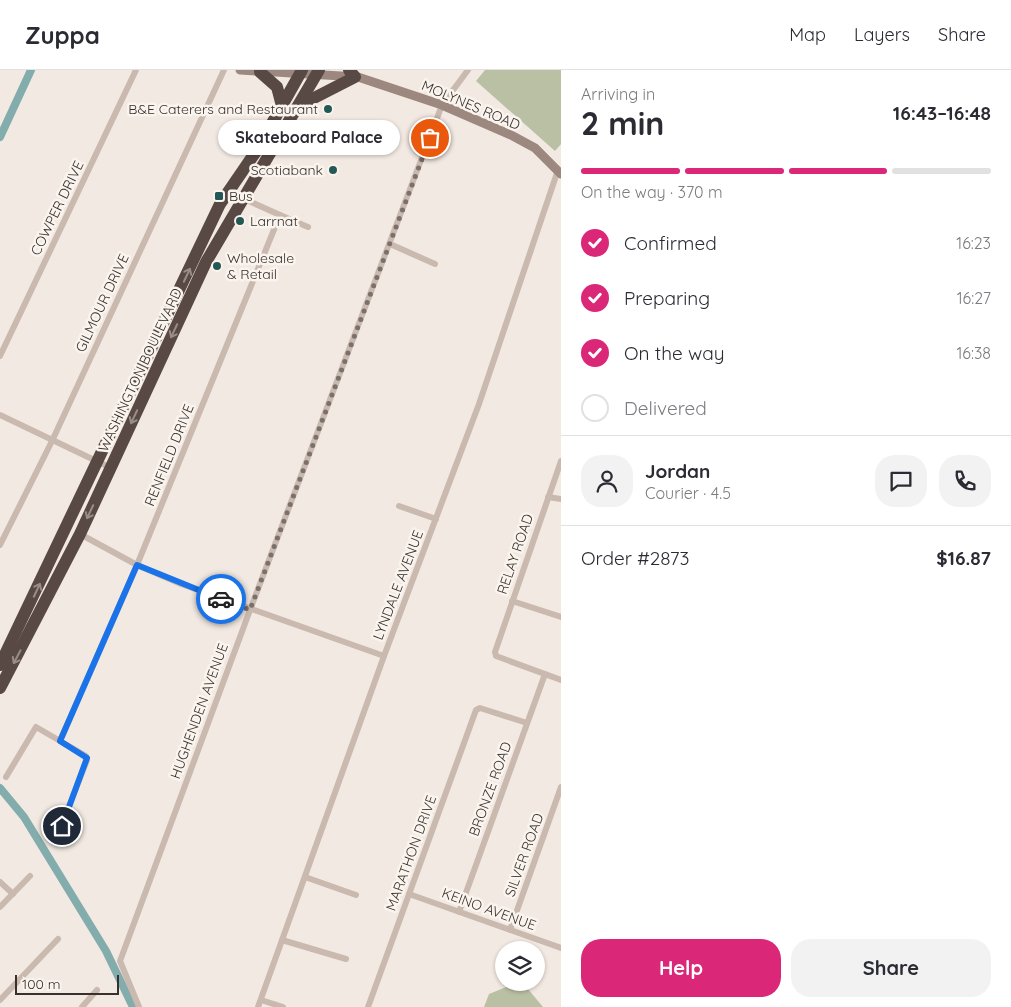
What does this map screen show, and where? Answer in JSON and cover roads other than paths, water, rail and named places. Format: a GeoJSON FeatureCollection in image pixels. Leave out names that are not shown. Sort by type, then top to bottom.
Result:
{"type":"FeatureCollection","features":[{"type":"Feature","properties":{"kind":"highway"},"geometry":{"type":"LineString","coordinates":[[260,72],[277,88],[282,106]]}},
{"type":"Feature","properties":{"kind":"highway","name":"WASHINGTON BOULEVARD"},"geometry":{"type":"LineString","coordinates":[[0,665],[220,204],[257,150],[301,72]]}},
{"type":"Feature","properties":{"kind":"highway","name":"WASHINGTON BOULEVARD"},"geometry":{"type":"LineString","coordinates":[[0,688],[80,534],[206,262],[318,72]]}},
{"type":"Feature","properties":{"kind":"highway"},"geometry":{"type":"LineString","coordinates":[[291,116],[352,73]]}},
{"type":"Feature","properties":{"kind":"main road","name":"MOLYNES ROAD"},"geometry":{"type":"LineString","coordinates":[[240,70],[352,73],[442,105],[535,148],[560,172]]}},
{"type":"Feature","properties":{"kind":"main road","name":"MOLYNES ROAD"},"geometry":{"type":"LineString","coordinates":[[288,70],[301,72]]}},
{"type":"Feature","properties":{"kind":"street","name":"COWPER DRIVE"},"geometry":{"type":"LineString","coordinates":[[0,356],[136,70]]}},
{"type":"Feature","properties":{"kind":"street","name":"GILMOUR DRIVE"},"geometry":{"type":"LineString","coordinates":[[0,545],[52,441],[224,70]]}},
{"type":"Feature","properties":{"kind":"street","name":"HUGHENDEN AVENUE"},"geometry":{"type":"LineString","coordinates":[[139,1007],[120,961],[250,610],[442,105],[468,70]]}},
{"type":"Feature","properties":{"kind":"street","name":"LYNDALE AVENUE"},"geometry":{"type":"LineString","coordinates":[[258,1007],[384,656],[478,404],[560,172]]}},
{"type":"Feature","properties":{"kind":"street"},"geometry":{"type":"LineString","coordinates":[[242,198],[308,227]]}},
{"type":"Feature","properties":{"kind":"street","name":"RENFIELD DRIVE"},"geometry":{"type":"LineString","coordinates":[[60,741],[137,565],[280,215]]}},
{"type":"Feature","properties":{"kind":"street"},"geometry":{"type":"LineString","coordinates":[[390,244],[435,264]]}},
{"type":"Feature","properties":{"kind":"street"},"geometry":{"type":"LineString","coordinates":[[0,415],[111,468]]}},
{"type":"Feature","properties":{"kind":"street","name":"RELAY ROAD"},"geometry":{"type":"LineString","coordinates":[[545,674],[496,656],[495,652],[561,461]]}},
{"type":"Feature","properties":{"kind":"street"},"geometry":{"type":"LineString","coordinates":[[548,497],[561,499]]}},
{"type":"Feature","properties":{"kind":"street"},"geometry":{"type":"LineString","coordinates":[[399,506],[436,519]]}},
{"type":"Feature","properties":{"kind":"street"},"geometry":{"type":"LineString","coordinates":[[80,534],[137,565],[250,610],[384,656]]}},
{"type":"Feature","properties":{"kind":"street"},"geometry":{"type":"LineString","coordinates":[[512,601],[561,616]]}},
{"type":"Feature","properties":{"kind":"street"},"geometry":{"type":"LineString","coordinates":[[545,674],[561,680]]}},
{"type":"Feature","properties":{"kind":"street","name":"BRONZE ROAD"},"geometry":{"type":"LineString","coordinates":[[459,912],[545,674]]}},
{"type":"Feature","properties":{"kind":"street","name":"MARATHON DRIVE"},"geometry":{"type":"LineString","coordinates":[[368,1007],[478,708],[527,723]]}},
{"type":"Feature","properties":{"kind":"street"},"geometry":{"type":"LineString","coordinates":[[6,777],[36,727],[86,756],[87,760],[55,842]]}},
{"type":"Feature","properties":{"kind":"street","name":"SILVER ROAD"},"geometry":{"type":"LineString","coordinates":[[510,930],[561,787]]}},
{"type":"Feature","properties":{"kind":"street"},"geometry":{"type":"LineString","coordinates":[[0,907],[30,876]]}},
{"type":"Feature","properties":{"kind":"street"},"geometry":{"type":"LineString","coordinates":[[305,877],[356,895]]}},
{"type":"Feature","properties":{"kind":"street"},"geometry":{"type":"LineString","coordinates":[[0,882],[12,894]]}},
{"type":"Feature","properties":{"kind":"street","name":"KEINO AVENUE"},"geometry":{"type":"LineString","coordinates":[[409,894],[561,948]]}},
{"type":"Feature","properties":{"kind":"street"},"geometry":{"type":"LineString","coordinates":[[0,1000],[58,940]]}},
{"type":"Feature","properties":{"kind":"street"},"geometry":{"type":"LineString","coordinates":[[282,940],[346,959]]}},
{"type":"Feature","properties":{"kind":"street"},"geometry":{"type":"LineString","coordinates":[[82,1007],[98,990]]}},
{"type":"Feature","properties":{"kind":"street"},"geometry":{"type":"LineString","coordinates":[[261,1000],[283,1007]]}},
{"type":"Feature","properties":{"kind":"waterway"},"geometry":{"type":"LineString","coordinates":[[0,137],[31,70]]}},
{"type":"Feature","properties":{"kind":"waterway"},"geometry":{"type":"LineString","coordinates":[[0,788],[24,817],[106,951],[133,1007]]}},
{"type":"Feature","properties":{"kind":"place","name":"B&E Caterers and Restaurant"},"geometry":{"type":"Point","coordinates":[328,109]}},
{"type":"Feature","properties":{"kind":"place","name":"Skateboard Palace"},"geometry":{"type":"Point","coordinates":[430,138]}},
{"type":"Feature","properties":{"kind":"place","name":"Scotiabank"},"geometry":{"type":"Point","coordinates":[333,170]}},
{"type":"Feature","properties":{"kind":"place","name":"Bus"},"geometry":{"type":"Point","coordinates":[219,196]}},
{"type":"Feature","properties":{"kind":"place","name":"Larrnat"},"geometry":{"type":"Point","coordinates":[240,221]}},
{"type":"Feature","properties":{"kind":"place","name":"Wholesale & Retail"},"geometry":{"type":"Point","coordinates":[217,266]}}]}
